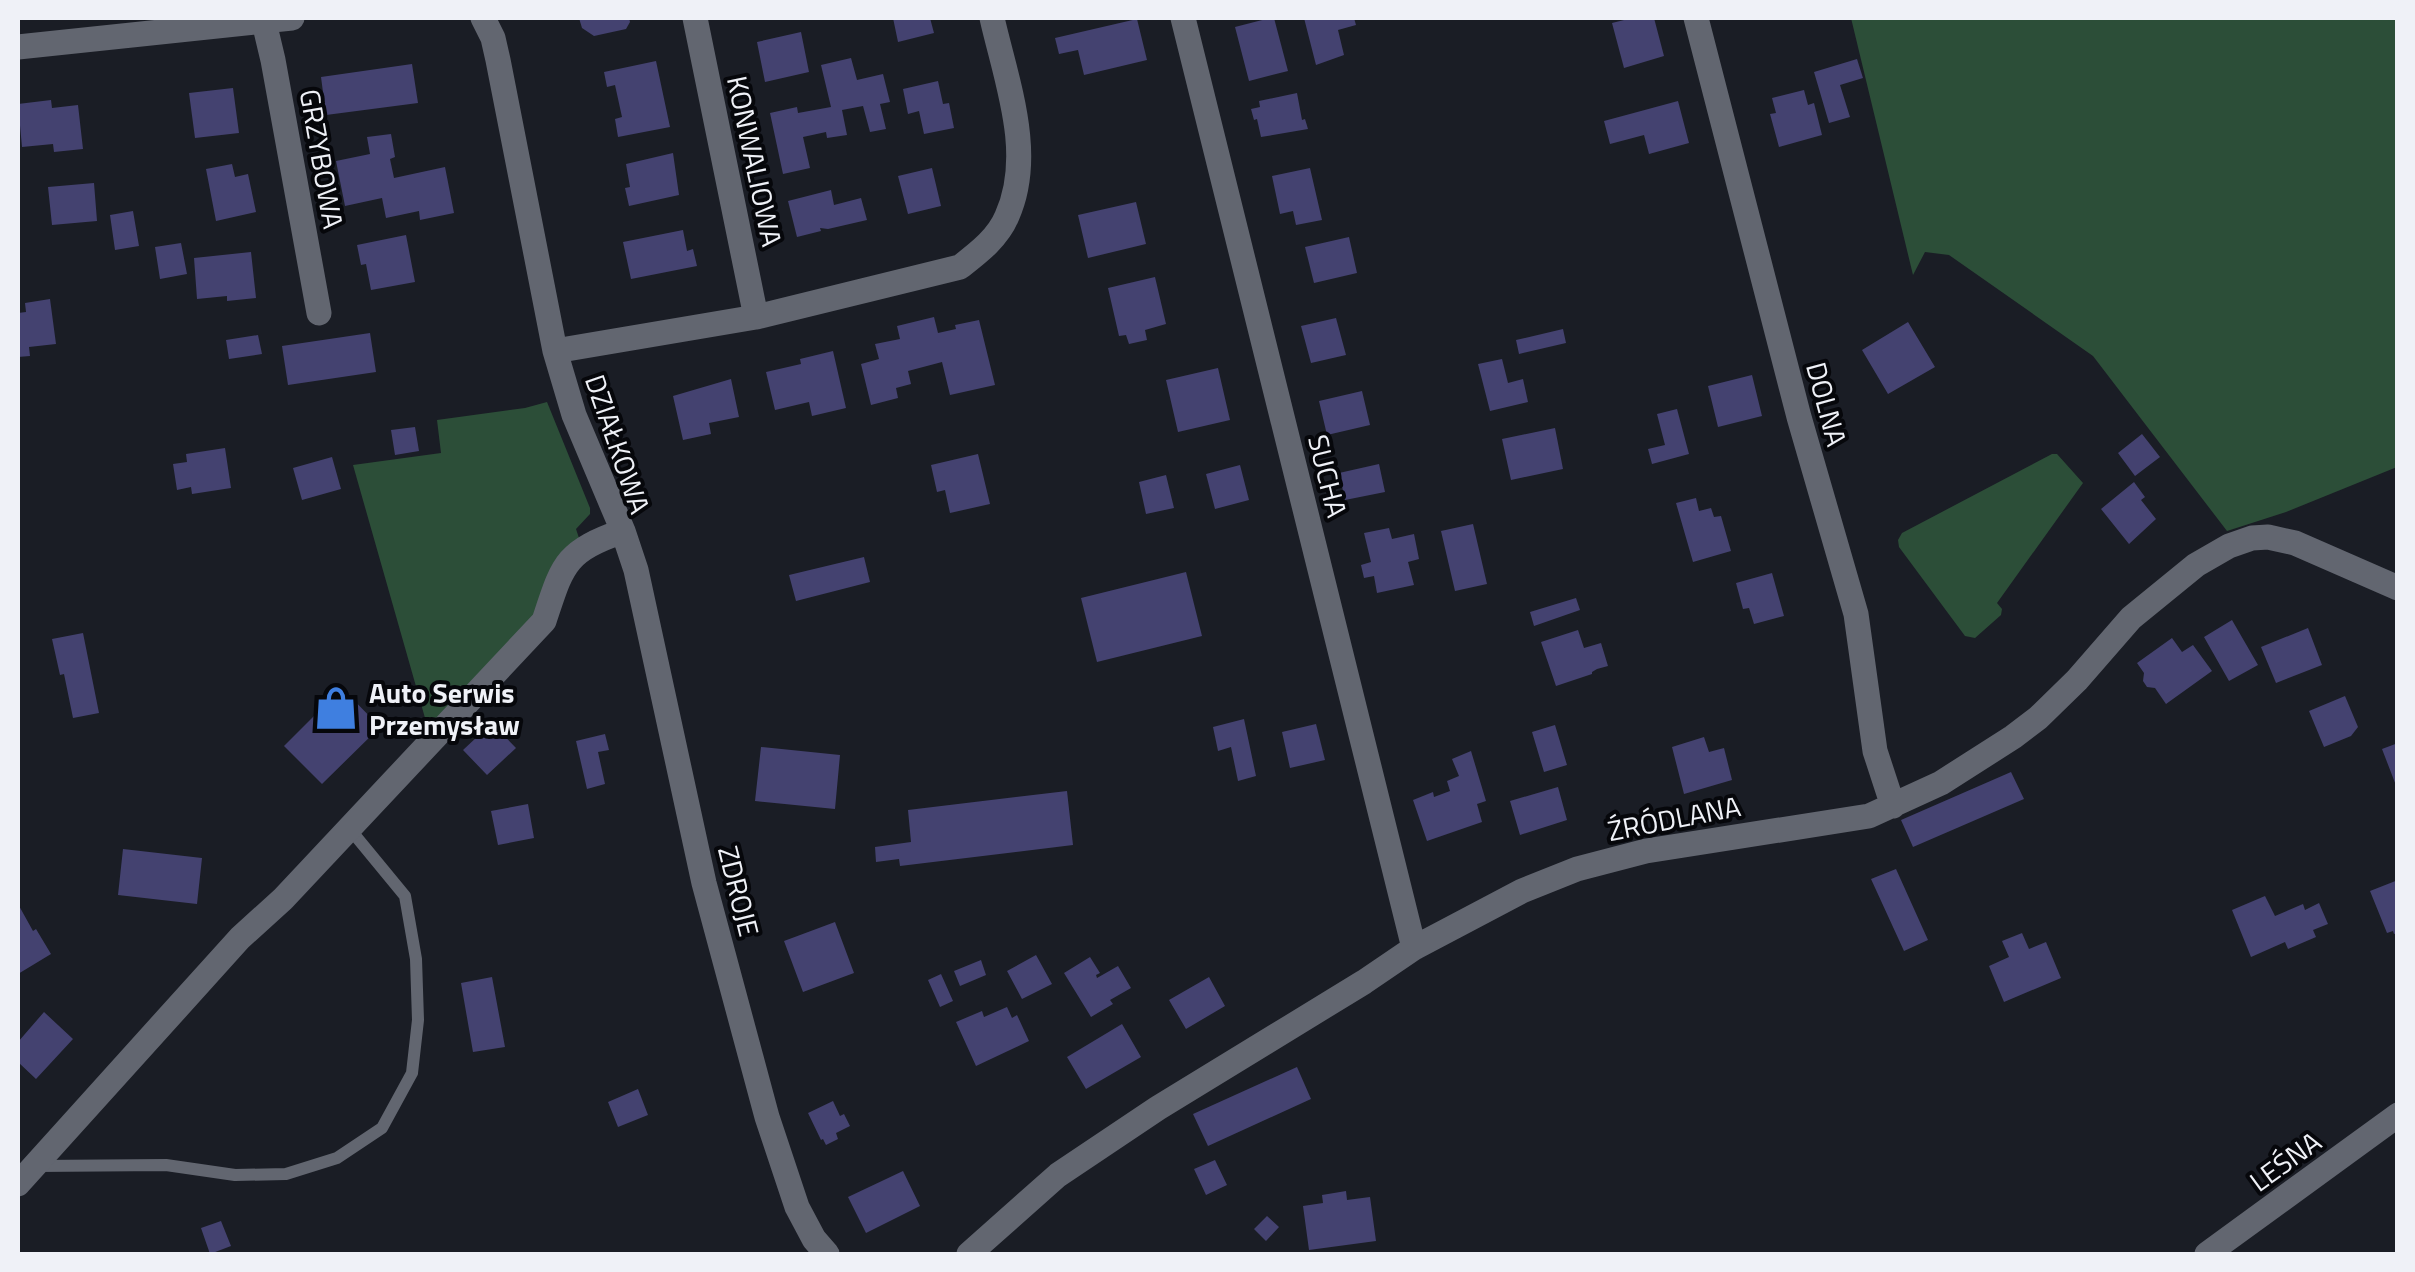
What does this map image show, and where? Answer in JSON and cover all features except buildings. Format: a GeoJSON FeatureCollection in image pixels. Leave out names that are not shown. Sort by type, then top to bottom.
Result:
{"type":"FeatureCollection","features":[{"type":"Feature","properties":{"kind":"street"},"geometry":{"type":"LineString","coordinates":[[18,47],[292,18]]}},
{"type":"Feature","properties":{"kind":"street"},"geometry":{"type":"LineString","coordinates":[[483,18],[498,60],[555,351]]}},
{"type":"Feature","properties":{"kind":"street","name":"KONWALIOWA"},"geometry":{"type":"LineString","coordinates":[[695,18],[756,317]]}},
{"type":"Feature","properties":{"kind":"street","name":"DZIAŁKOWA"},"geometry":{"type":"LineString","coordinates":[[26,1175],[240,938],[283,899],[544,621],[565,566],[576,554],[591,542],[622,530],[574,414],[555,351],[756,317],[960,267],[987,246],[1007,219],[1018,186],[1020,154],[992,18]]}},
{"type":"Feature","properties":{"kind":"street","name":"SUCHA"},"geometry":{"type":"LineString","coordinates":[[1183,18],[1414,948]]}},
{"type":"Feature","properties":{"kind":"street","name":"DOLNA"},"geometry":{"type":"LineString","coordinates":[[1696,18],[1798,417],[1856,614],[1875,751],[1894,806]]}},
{"type":"Feature","properties":{"kind":"street","name":"GRZYBOWA"},"geometry":{"type":"LineString","coordinates":[[263,19],[319,313]]}},
{"type":"Feature","properties":{"kind":"street","name":"ZDROJE"},"geometry":{"type":"LineString","coordinates":[[622,530],[648,620],[704,883],[768,1117],[797,1208],[827,1254]]}},
{"type":"Feature","properties":{"kind":"street","name":"ŹRÓDLANA"},"geometry":{"type":"LineString","coordinates":[[969,1254],[1058,1175],[1158,1108],[1414,948],[1522,891],[1577,869],[1663,848],[1869,816],[1941,784],[2014,737],[2058,700],[2131,618],[2196,565],[2230,546],[2268,537],[2295,543],[2398,588]]}},
{"type":"Feature","properties":{"kind":"street","name":"LEŚNA"},"geometry":{"type":"LineString","coordinates":[[2207,1254],[2398,1115]]}},
{"type":"Feature","properties":{"kind":"lane"},"geometry":{"type":"LineString","coordinates":[[26,1175],[166,1166],[235,1175],[286,1174],[338,1158],[382,1128],[412,1073],[418,1020],[416,959],[405,896],[349,828]]}},
{"type":"Feature","properties":{"kind":"green space"},"geometry":{"type":"Polygon","coordinates":[[[1851,18],[2397,18],[2397,467],[2286,512],[2227,531],[2093,356],[1949,255],[1925,252],[1913,275],[1851,18]]]}},
{"type":"Feature","properties":{"kind":"green space"},"geometry":{"type":"Polygon","coordinates":[[[547,402],[590,514],[576,529],[579,538],[539,612],[429,732],[353,465],[441,453],[437,420],[547,402]]]}},
{"type":"Feature","properties":{"kind":"green space"},"geometry":{"type":"Polygon","coordinates":[[[2057,454],[2083,483],[1997,603],[2001,615],[1975,638],[1965,636],[1899,547],[1898,540],[1902,533],[2057,454]]]}},
{"type":"Feature","properties":{"kind":"place","name":"Auto Serwis Przemysław"},"geometry":{"type":"Point","coordinates":[336,708]}}]}
